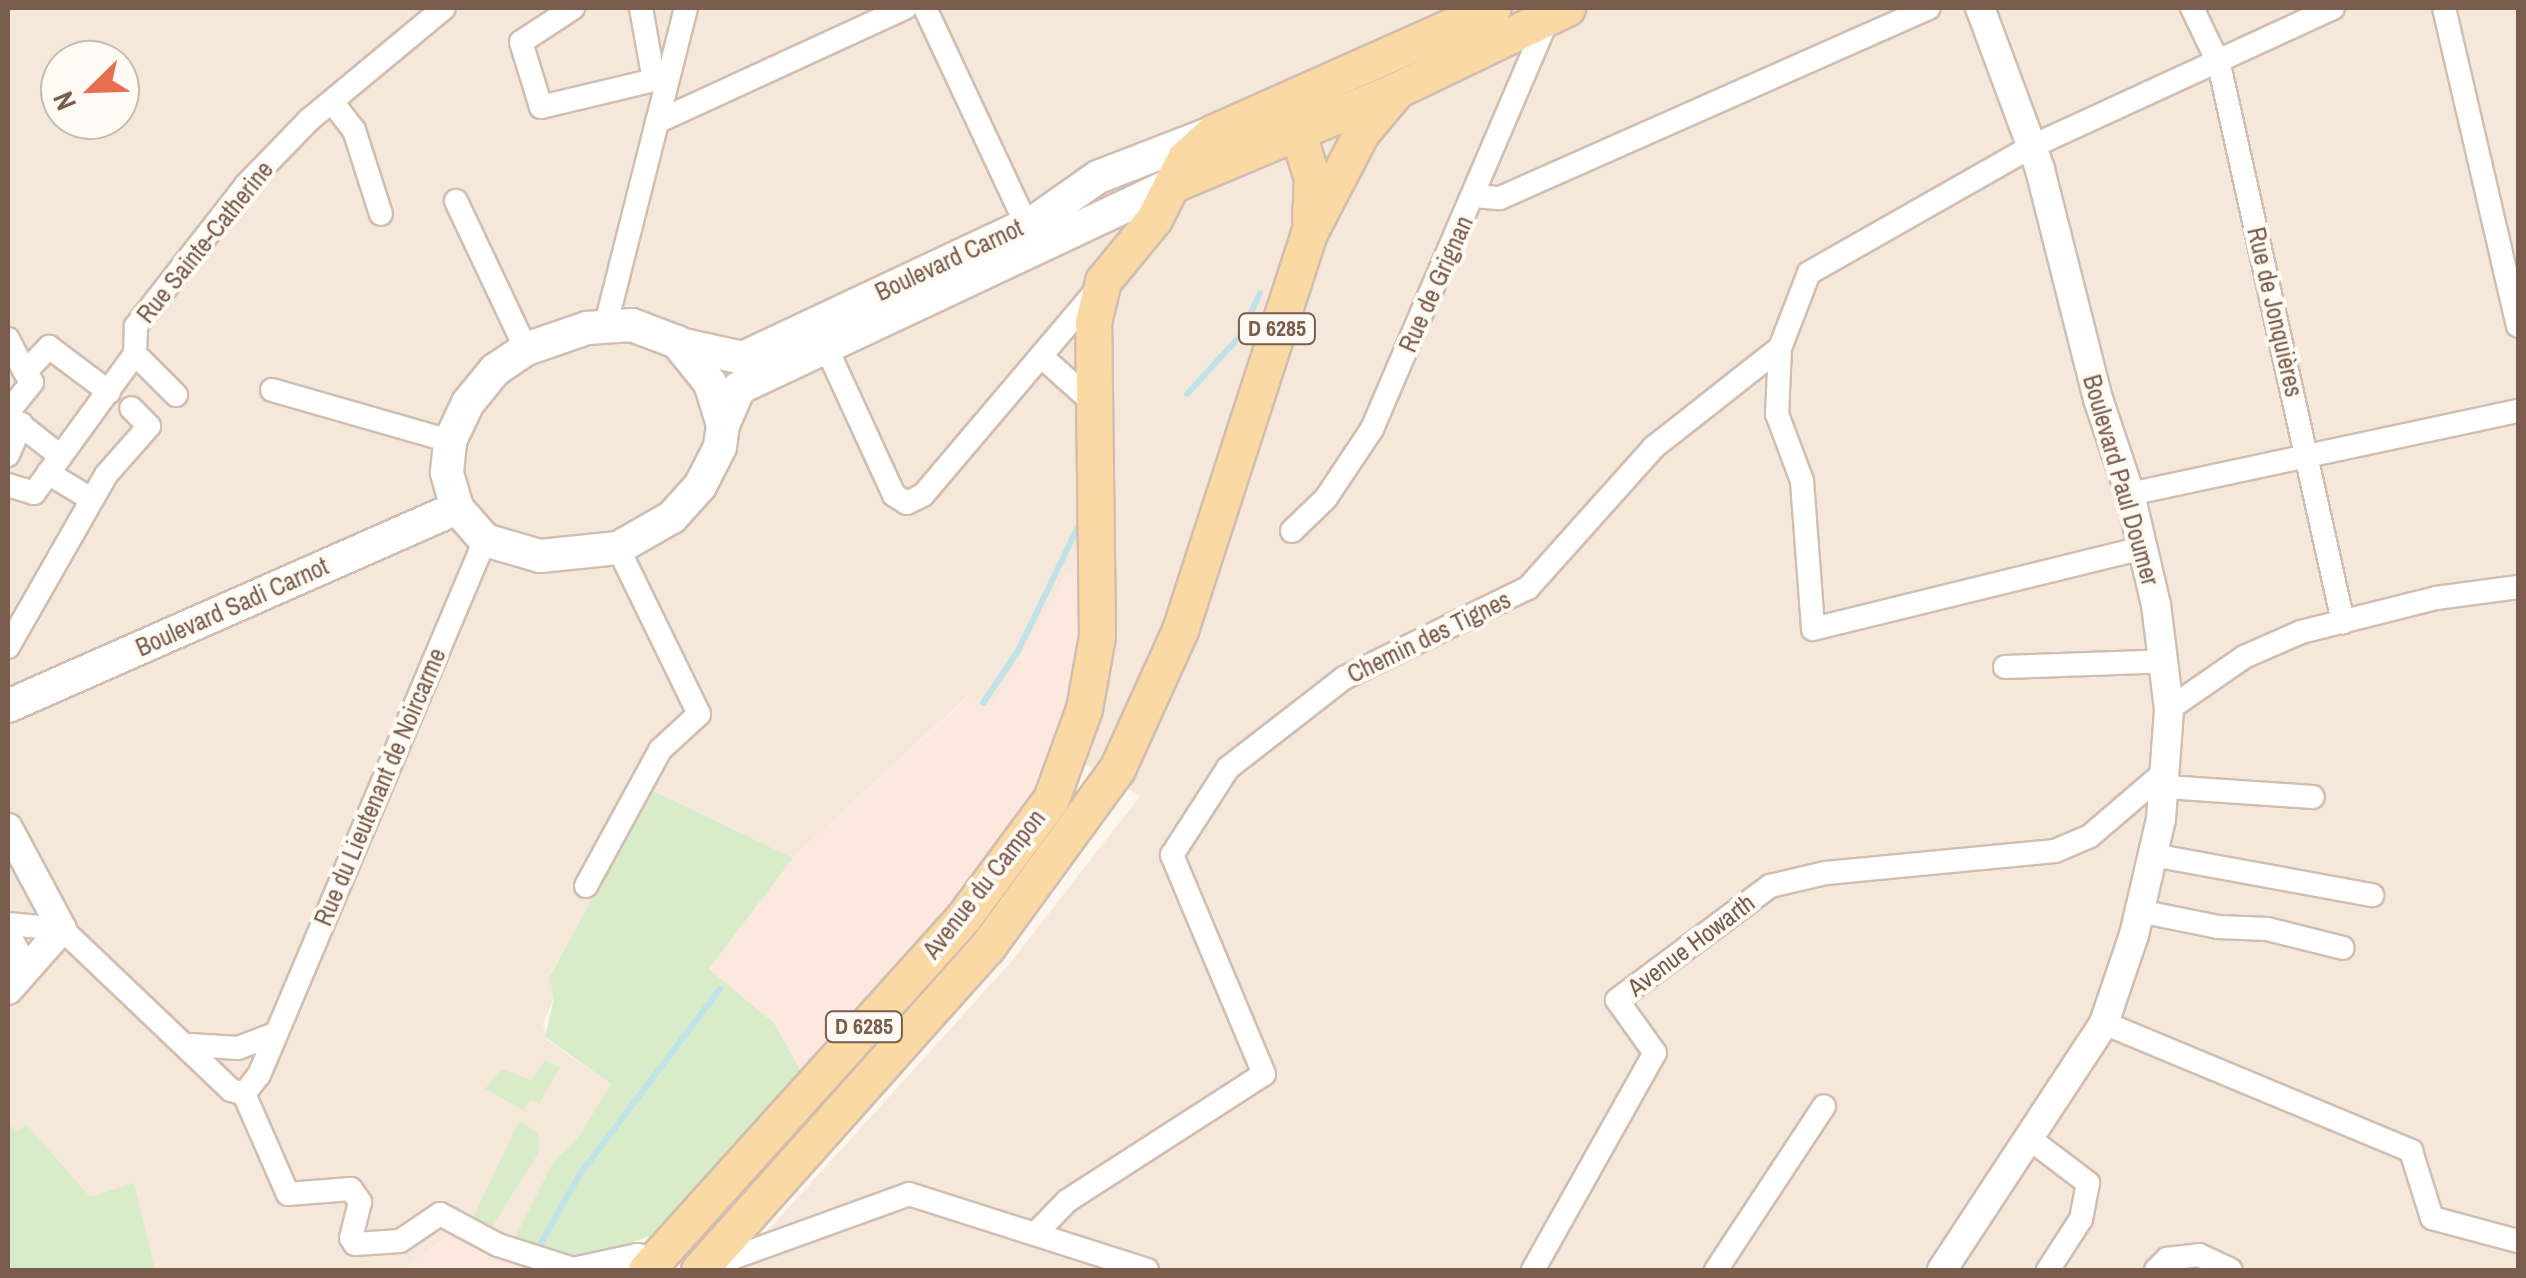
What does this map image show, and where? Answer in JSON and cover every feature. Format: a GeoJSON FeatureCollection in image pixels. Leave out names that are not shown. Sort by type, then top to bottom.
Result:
{"type":"FeatureCollection","features":[{"type":"Feature","properties":{"kind":"main road","name":"Boulevard Carnot"},"geometry":{"type":"LineString","coordinates":[[677,342],[742,358],[1026,224],[1080,186],[1169,144],[1214,132],[1283,98],[1493,8]]}},
{"type":"Feature","properties":{"kind":"main road","name":"Boulevard Carnot"},"geometry":{"type":"LineString","coordinates":[[723,425],[739,388],[1170,186],[1398,90],[1558,13]]}},
{"type":"Feature","properties":{"kind":"main road","name":"Avenue du Campon"},"geometry":{"type":"LineString","coordinates":[[699,1270],[986,946],[1117,769],[1180,630],[1308,235],[1361,134],[1398,90]]}},
{"type":"Feature","properties":{"kind":"main road","name":"Avenue du Campon"},"geometry":{"type":"LineString","coordinates":[[1283,98],[1300,132],[1313,188],[1308,235]]}},
{"type":"Feature","properties":{"kind":"main road","name":"Boulevard Carnot"},"geometry":{"type":"LineString","coordinates":[[1170,186],[1191,151],[1214,132]]}},
{"type":"Feature","properties":{"kind":"main road","name":"Avenue du Campon"},"geometry":{"type":"LineString","coordinates":[[651,1265],[963,918],[1050,798],[1084,710],[1096,636],[1090,341],[1104,281],[1154,219],[1170,186]]}},
{"type":"Feature","properties":{"kind":"main road"},"geometry":{"type":"LineString","coordinates":[[606,324],[632,325],[677,342],[704,373],[723,425],[720,447],[693,496],[663,523],[618,548],[540,556],[486,540],[457,508],[448,472],[450,441],[480,386],[526,349],[606,324]]}},
{"type":"Feature","properties":{"kind":"main road","name":"Boulevard Sadi Carnot"},"geometry":{"type":"LineString","coordinates":[[8,706],[457,508]]}},
{"type":"Feature","properties":{"kind":"street","name":"Rue Sainte-Catherine"},"geometry":{"type":"LineString","coordinates":[[53,464],[116,395],[135,354],[136,326],[246,185],[332,102],[444,8]]}},
{"type":"Feature","properties":{"kind":"street"},"geometry":{"type":"LineString","coordinates":[[574,8],[521,42],[541,106],[660,82]]}},
{"type":"Feature","properties":{"kind":"street"},"geometry":{"type":"LineString","coordinates":[[642,8],[660,82]]}},
{"type":"Feature","properties":{"kind":"street"},"geometry":{"type":"LineString","coordinates":[[606,324],[658,122],[660,82],[686,8]]}},
{"type":"Feature","properties":{"kind":"street"},"geometry":{"type":"LineString","coordinates":[[658,122],[905,8]]}},
{"type":"Feature","properties":{"kind":"street"},"geometry":{"type":"LineString","coordinates":[[924,8],[1026,224]]}},
{"type":"Feature","properties":{"kind":"street"},"geometry":{"type":"LineString","coordinates":[[1476,196],[1500,198],[1928,8]]}},
{"type":"Feature","properties":{"kind":"street","name":"Boulevard Paul Doumer"},"geometry":{"type":"LineString","coordinates":[[1942,1270],[2104,1023],[2153,854],[2166,778],[2169,709],[2165,661],[2130,494],[2098,398],[2033,146],[1980,8]]}},
{"type":"Feature","properties":{"kind":"street","name":"Rue de Jonquières"},"geometry":{"type":"LineString","coordinates":[[2192,8],[2218,64],[2342,622]]}},
{"type":"Feature","properties":{"kind":"street"},"geometry":{"type":"LineString","coordinates":[[2144,548],[1814,629],[1802,481],[1777,414],[1780,348],[1809,273],[2033,146],[2218,64],[2332,8]]}},
{"type":"Feature","properties":{"kind":"street"},"geometry":{"type":"LineString","coordinates":[[2444,8],[2518,326]]}},
{"type":"Feature","properties":{"kind":"street","name":"Rue de Grignan"},"geometry":{"type":"LineString","coordinates":[[1292,531],[1326,498],[1372,429],[1558,13]]}},
{"type":"Feature","properties":{"kind":"street"},"geometry":{"type":"LineString","coordinates":[[332,102],[354,130],[381,214]]}},
{"type":"Feature","properties":{"kind":"street"},"geometry":{"type":"LineString","coordinates":[[456,201],[526,349]]}},
{"type":"Feature","properties":{"kind":"street"},"geometry":{"type":"LineString","coordinates":[[826,346],[894,494],[907,502],[923,495],[1104,281]]}},
{"type":"Feature","properties":{"kind":"street"},"geometry":{"type":"LineString","coordinates":[[8,339],[32,382],[12,417],[8,455]]}},
{"type":"Feature","properties":{"kind":"street"},"geometry":{"type":"LineString","coordinates":[[8,647],[91,499],[148,426],[116,395],[48,347],[25,372]]}},
{"type":"Feature","properties":{"kind":"street","name":"Chemin des Tignes"},"geometry":{"type":"LineString","coordinates":[[1038,1231],[1067,1201],[1264,1074],[1172,855],[1228,768],[1344,678],[1528,588],[1654,447],[1780,348]]}},
{"type":"Feature","properties":{"kind":"street"},"geometry":{"type":"LineString","coordinates":[[135,354],[176,395]]}},
{"type":"Feature","properties":{"kind":"street"},"geometry":{"type":"LineString","coordinates":[[1041,356],[1090,400]]}},
{"type":"Feature","properties":{"kind":"street"},"geometry":{"type":"LineString","coordinates":[[272,390],[450,441]]}},
{"type":"Feature","properties":{"kind":"street"},"geometry":{"type":"LineString","coordinates":[[2130,494],[2518,411]]}},
{"type":"Feature","properties":{"kind":"street"},"geometry":{"type":"LineString","coordinates":[[12,417],[53,464],[91,499]]}},
{"type":"Feature","properties":{"kind":"street"},"geometry":{"type":"LineString","coordinates":[[8,485],[34,494],[53,464]]}},
{"type":"Feature","properties":{"kind":"street","name":"Rue du Lieutenant de Noircarme"},"geometry":{"type":"LineString","coordinates":[[244,1094],[275,1034],[486,540]]}},
{"type":"Feature","properties":{"kind":"street"},"geometry":{"type":"LineString","coordinates":[[586,886],[660,750],[700,714],[618,548]]}},
{"type":"Feature","properties":{"kind":"street"},"geometry":{"type":"LineString","coordinates":[[2169,709],[2265,646],[2342,622],[2518,586]]}},
{"type":"Feature","properties":{"kind":"street"},"geometry":{"type":"LineString","coordinates":[[2006,667],[2165,661]]}},
{"type":"Feature","properties":{"kind":"street"},"geometry":{"type":"LineString","coordinates":[[2166,778],[2313,798]]}},
{"type":"Feature","properties":{"kind":"street","name":"Avenue Howarth"},"geometry":{"type":"LineString","coordinates":[[1533,1270],[1655,1054],[1618,1000],[1770,886],[1826,873],[2055,850],[2090,836],[2166,778]]}},
{"type":"Feature","properties":{"kind":"street"},"geometry":{"type":"LineString","coordinates":[[8,828],[62,929],[190,1044],[231,1090],[244,1094],[288,1194],[346,1186],[356,1194],[360,1210],[350,1238],[356,1244],[400,1241],[440,1214],[498,1245],[573,1268],[637,1255],[651,1265]]}},
{"type":"Feature","properties":{"kind":"street"},"geometry":{"type":"LineString","coordinates":[[2153,854],[2372,895]]}},
{"type":"Feature","properties":{"kind":"street"},"geometry":{"type":"LineString","coordinates":[[2139,911],[2218,927],[2267,929],[2343,948]]}},
{"type":"Feature","properties":{"kind":"street"},"geometry":{"type":"LineString","coordinates":[[8,924],[62,929]]}},
{"type":"Feature","properties":{"kind":"street"},"geometry":{"type":"LineString","coordinates":[[14,983],[62,929]]}},
{"type":"Feature","properties":{"kind":"street"},"geometry":{"type":"LineString","coordinates":[[8,933],[19,953],[14,983]]}},
{"type":"Feature","properties":{"kind":"street"},"geometry":{"type":"LineString","coordinates":[[2104,1023],[2412,1152],[2432,1218],[2518,1240]]}},
{"type":"Feature","properties":{"kind":"street"},"geometry":{"type":"LineString","coordinates":[[190,1044],[238,1048],[275,1034]]}},
{"type":"Feature","properties":{"kind":"street"},"geometry":{"type":"LineString","coordinates":[[1716,1270],[1824,1106]]}},
{"type":"Feature","properties":{"kind":"street"},"geometry":{"type":"LineString","coordinates":[[2030,1139],[2088,1183],[2081,1219],[2048,1270]]}},
{"type":"Feature","properties":{"kind":"street"},"geometry":{"type":"LineString","coordinates":[[699,1270],[909,1194],[1038,1231],[1143,1270]]}},
{"type":"Feature","properties":{"kind":"street"},"geometry":{"type":"LineString","coordinates":[[746,1217],[754,1237],[780,1238]]}},
{"type":"Feature","properties":{"kind":"street"},"geometry":{"type":"LineString","coordinates":[[2156,1270],[2166,1259],[2199,1255],[2231,1270]]}},
{"type":"Feature","properties":{"kind":"shaded area"},"geometry":{"type":"Polygon","coordinates":[[[8,8],[2518,8],[2518,1270],[732,1270],[1011,962],[1140,796],[1053,745],[1076,651],[1080,576],[991,706],[968,696],[793,858],[653,790],[549,976],[554,998],[543,1024],[547,1040],[611,1084],[577,1139],[553,1162],[512,1243],[455,1231],[402,1270],[8,1270],[8,8]]]}},
{"type":"Feature","properties":{"kind":"shaded area"},"geometry":{"type":"Polygon","coordinates":[[[1066,573],[1080,575],[1076,651],[1053,745],[1033,794],[946,912],[801,1071],[774,1023],[709,969],[793,858],[969,696],[991,706],[1066,573]]]}},
{"type":"Feature","properties":{"kind":"shaded area"},"geometry":{"type":"Polygon","coordinates":[[[455,1231],[559,1270],[402,1270],[455,1231]]]}},
{"type":"Feature","properties":{"kind":"green space"},"geometry":{"type":"Polygon","coordinates":[[[652,790],[793,858],[709,969],[774,1023],[801,1071],[650,1236],[577,1261],[512,1243],[553,1162],[577,1139],[611,1084],[545,1037],[554,998],[549,977],[652,790]]]}},
{"type":"Feature","properties":{"kind":"green space"},"geometry":{"type":"Polygon","coordinates":[[[545,1060],[560,1067],[539,1104],[530,1100],[524,1110],[485,1089],[501,1069],[532,1080],[545,1060]]]}},
{"type":"Feature","properties":{"kind":"green space"},"geometry":{"type":"Polygon","coordinates":[[[519,1121],[538,1133],[539,1152],[490,1230],[471,1222],[519,1121]]]}},
{"type":"Feature","properties":{"kind":"green space"},"geometry":{"type":"Polygon","coordinates":[[[8,1124],[18,1132],[26,1124],[90,1197],[134,1183],[155,1270],[8,1270],[8,1124]]]}},
{"type":"Feature","properties":{"kind":"waterway"},"geometry":{"type":"LineString","coordinates":[[1187,394],[1241,335],[1260,293]]}},
{"type":"Feature","properties":{"kind":"waterway"},"geometry":{"type":"LineString","coordinates":[[983,703],[1018,651],[1078,527]]}},
{"type":"Feature","properties":{"kind":"waterway"},"geometry":{"type":"LineString","coordinates":[[541,1243],[580,1174],[720,989]]}}]}
